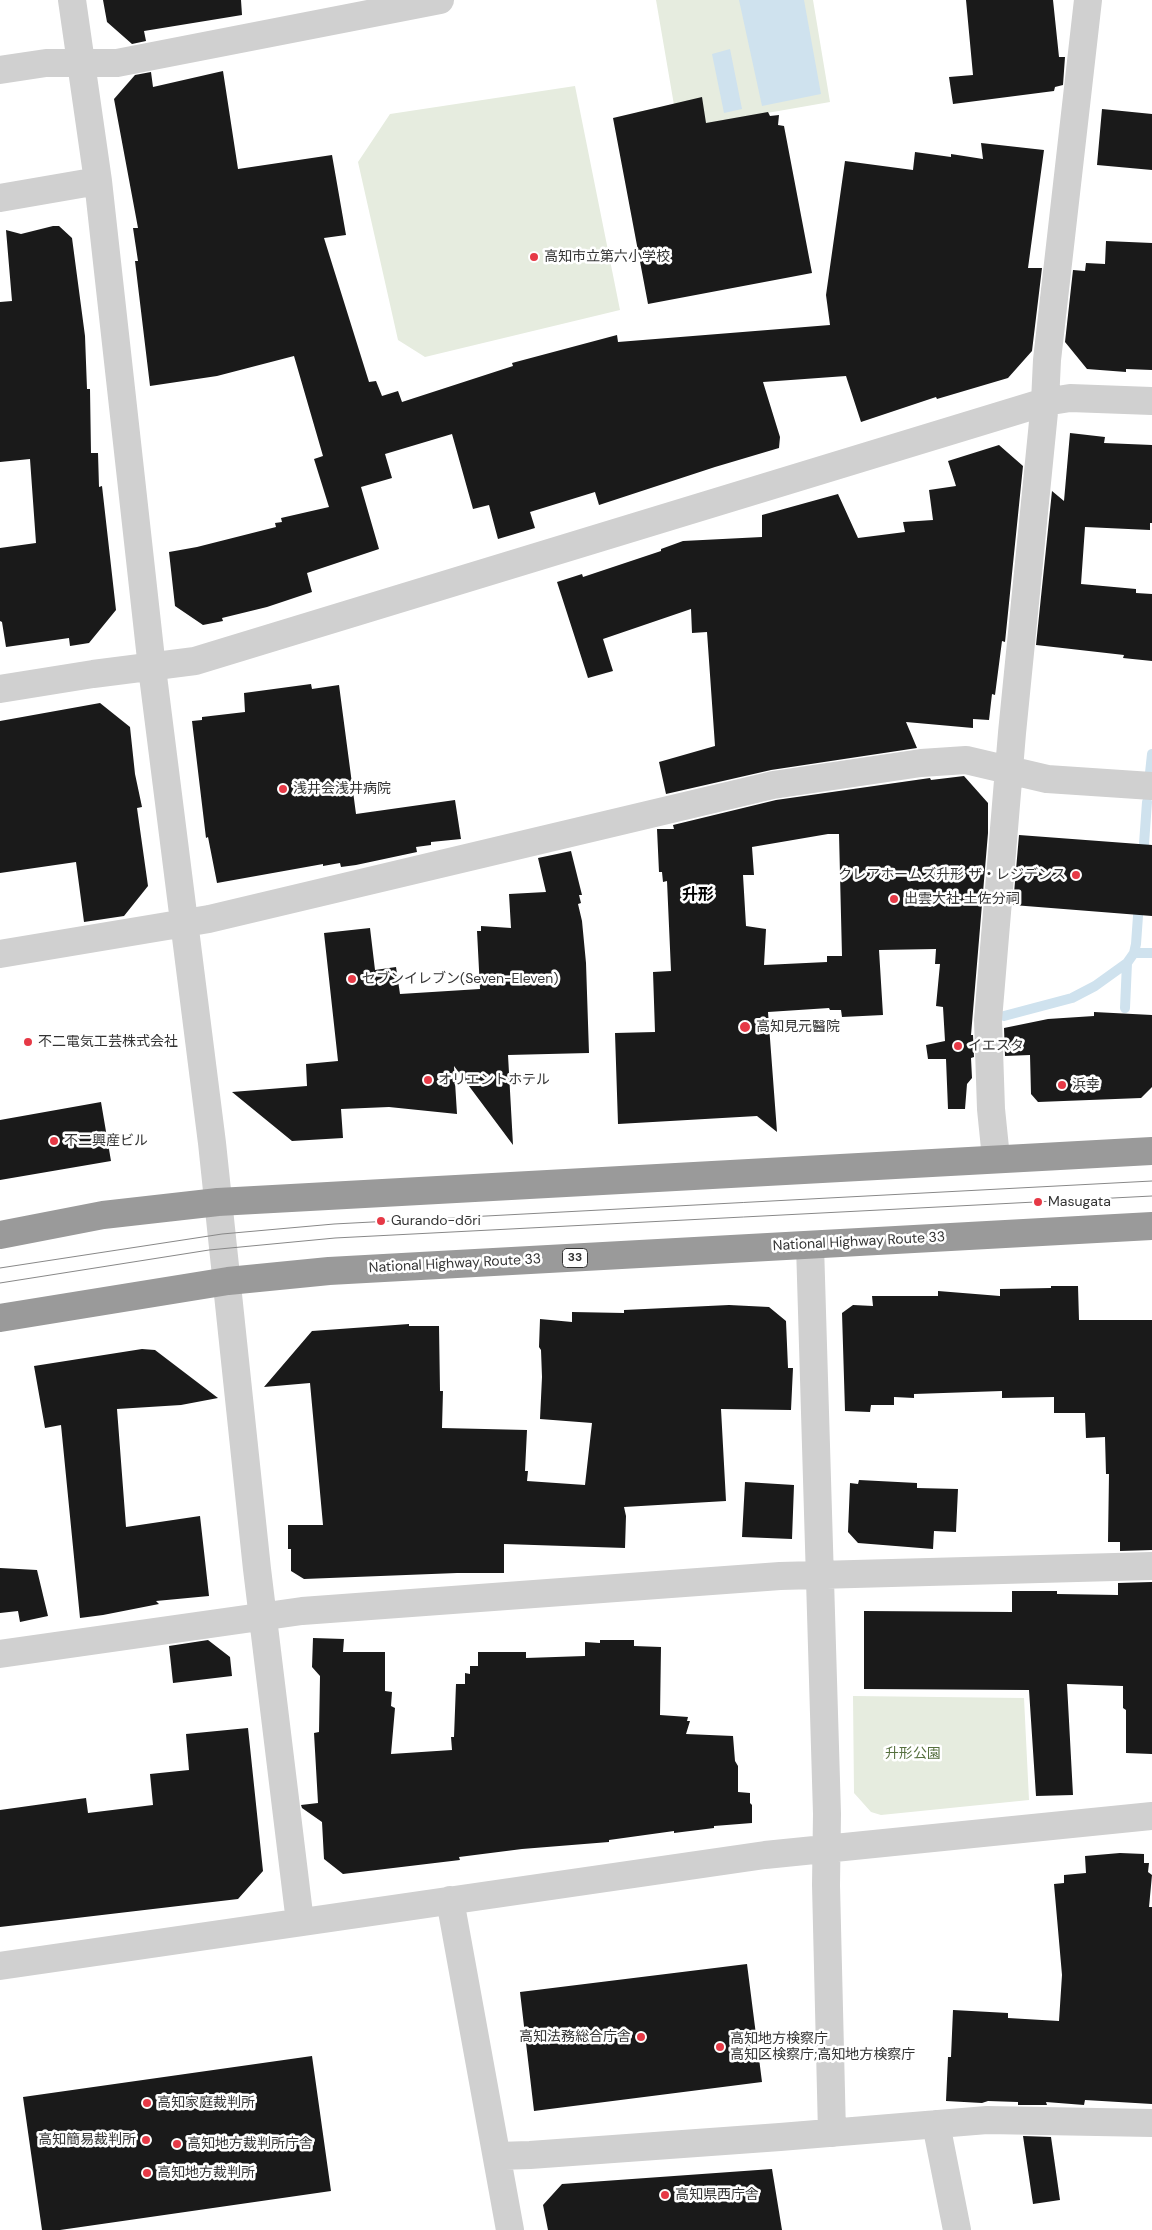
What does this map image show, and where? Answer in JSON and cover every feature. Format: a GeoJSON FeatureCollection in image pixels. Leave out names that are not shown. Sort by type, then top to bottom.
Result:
{"type":"FeatureCollection","features":[{"type":"Feature","properties":{"kind":"highway"},"geometry":{"type":"LineString","coordinates":[[0,1235],[104,1215],[218,1202],[996,1158],[1152,1151]]}},
{"type":"Feature","properties":{"kind":"highway","name":"National Highway Route 33"},"geometry":{"type":"LineString","coordinates":[[0,1318],[228,1281],[329,1271],[1152,1226]]}},
{"type":"Feature","properties":{"kind":"street"},"geometry":{"type":"LineString","coordinates":[[72,0],[98,182],[152,668],[228,1281],[263,1616],[300,1922]]}},
{"type":"Feature","properties":{"kind":"street"},"geometry":{"type":"LineString","coordinates":[[0,70],[42,63],[117,63],[440,0]]}},
{"type":"Feature","properties":{"kind":"street"},"geometry":{"type":"LineString","coordinates":[[996,1158],[988,1020],[1009,771],[1045,402],[1046,360],[1088,0]]}},
{"type":"Feature","properties":{"kind":"street"},"geometry":{"type":"LineString","coordinates":[[0,198],[98,182]]}},
{"type":"Feature","properties":{"kind":"street"},"geometry":{"type":"LineString","coordinates":[[0,688],[194,661],[1045,402],[1070,398],[1152,401]]}},
{"type":"Feature","properties":{"kind":"street"},"geometry":{"type":"LineString","coordinates":[[0,954],[218,917],[773,785],[966,760],[1047,778],[1147,785]]}},
{"type":"Feature","properties":{"kind":"street"},"geometry":{"type":"LineString","coordinates":[[810,1245],[827,1814],[826,1848],[832,2133]]}},
{"type":"Feature","properties":{"kind":"street"},"geometry":{"type":"LineString","coordinates":[[0,1654],[302,1611],[820,1574],[1152,1566]]}},
{"type":"Feature","properties":{"kind":"street"},"geometry":{"type":"LineString","coordinates":[[0,1966],[450,1900],[826,1848],[1152,1816]]}},
{"type":"Feature","properties":{"kind":"street"},"geometry":{"type":"LineString","coordinates":[[450,1900],[510,2230]]}},
{"type":"Feature","properties":{"kind":"street"},"geometry":{"type":"LineString","coordinates":[[497,2156],[530,2156],[986,2120],[1152,2123]]}},
{"type":"Feature","properties":{"kind":"street"},"geometry":{"type":"LineString","coordinates":[[936,2124],[957,2230]]}},
{"type":"Feature","properties":{"kind":"green space"},"geometry":{"type":"Polygon","coordinates":[[[656,0],[813,0],[830,102],[681,128],[640,128],[637,112],[674,105],[656,0]]]}},
{"type":"Feature","properties":{"kind":"green space"},"geometry":{"type":"Polygon","coordinates":[[[575,86],[620,310],[425,357],[398,340],[358,162],[390,114],[575,86]]]}},
{"type":"Feature","properties":{"kind":"green space","name":"升形公園"},"geometry":{"type":"Polygon","coordinates":[[[853,1696],[1024,1698],[1029,1800],[881,1815],[871,1812],[854,1793],[853,1696]]]}},
{"type":"Feature","properties":{"kind":"water"},"geometry":{"type":"Polygon","coordinates":[[[739,0],[804,0],[821,94],[762,106],[739,0]]]}},
{"type":"Feature","properties":{"kind":"water"},"geometry":{"type":"Polygon","coordinates":[[[730,49],[742,109],[724,113],[712,54],[730,49]]]}},
{"type":"Feature","properties":{"kind":"building"},"geometry":{"type":"Polygon","coordinates":[[[103,0],[241,0],[242,15],[144,31],[146,41],[132,44],[107,22],[103,0]]]}},
{"type":"Feature","properties":{"kind":"building"},"geometry":{"type":"Polygon","coordinates":[[[966,0],[1053,0],[1059,57],[1065,57],[1063,85],[1055,87],[1054,91],[953,104],[949,77],[973,75],[966,0]]]}},
{"type":"Feature","properties":{"kind":"building"},"geometry":{"type":"Polygon","coordinates":[[[223,71],[238,169],[332,155],[346,235],[324,238],[369,382],[376,381],[382,396],[398,391],[402,402],[513,366],[512,363],[617,335],[618,342],[830,325],[826,295],[845,161],[913,170],[915,152],[951,157],[951,154],[983,159],[981,143],[1044,150],[1028,268],[1042,268],[1032,351],[1008,378],[937,399],[936,397],[861,422],[846,376],[763,382],[780,437],[779,448],[599,505],[595,492],[530,512],[535,528],[498,539],[489,505],[473,509],[452,434],[385,454],[392,478],[361,487],[379,549],[307,573],[312,592],[267,607],[222,618],[223,621],[203,625],[175,606],[169,552],[197,547],[276,527],[275,523],[282,522],[281,518],[329,507],[314,459],[323,456],[294,356],[217,376],[150,386],[135,261],[138,261],[133,228],[138,228],[114,99],[135,75],[151,72],[153,87],[223,71]]]}},
{"type":"Feature","properties":{"kind":"building"},"geometry":{"type":"Polygon","coordinates":[[[702,97],[706,123],[768,112],[770,116],[779,115],[778,125],[784,126],[812,273],[648,304],[613,118],[702,97]]]}},
{"type":"Feature","properties":{"kind":"building"},"geometry":{"type":"Polygon","coordinates":[[[1102,109],[1152,114],[1152,170],[1097,165],[1102,109]]]}},
{"type":"Feature","properties":{"kind":"building"},"geometry":{"type":"Polygon","coordinates":[[[59,226],[72,238],[85,336],[87,389],[90,389],[91,453],[98,453],[99,487],[102,486],[116,610],[89,643],[70,646],[69,638],[6,647],[2,622],[0,621],[0,548],[36,543],[30,459],[0,462],[0,302],[12,301],[6,230],[21,234],[59,226]]]}},
{"type":"Feature","properties":{"kind":"building"},"geometry":{"type":"Polygon","coordinates":[[[1106,241],[1152,243],[1152,370],[1126,369],[1126,372],[1087,369],[1065,342],[1073,270],[1085,271],[1086,263],[1105,264],[1106,241]]]}},
{"type":"Feature","properties":{"kind":"building"},"geometry":{"type":"Polygon","coordinates":[[[1070,433],[1105,437],[1104,443],[1152,445],[1152,523],[1150,523],[1150,530],[1085,527],[1081,584],[1136,589],[1136,593],[1152,594],[1152,661],[1123,658],[1124,655],[1036,645],[1052,491],[1064,501],[1070,433]]]}},
{"type":"Feature","properties":{"kind":"building"},"geometry":{"type":"Polygon","coordinates":[[[999,445],[1023,466],[1005,642],[1002,641],[995,695],[992,694],[989,720],[973,719],[973,728],[906,722],[917,748],[771,770],[666,794],[659,762],[715,746],[707,632],[692,633],[691,609],[603,639],[613,671],[588,678],[557,582],[582,574],[583,577],[661,551],[661,549],[683,541],[762,537],[762,515],[838,494],[858,538],[905,532],[903,522],[933,520],[929,490],[956,486],[948,461],[999,445]]]}},
{"type":"Feature","properties":{"kind":"building"},"geometry":{"type":"Polygon","coordinates":[[[311,684],[312,689],[339,685],[356,814],[455,800],[461,839],[431,842],[431,845],[416,847],[417,852],[356,865],[341,867],[340,863],[323,866],[323,864],[217,883],[208,837],[206,838],[192,721],[202,720],[202,717],[245,712],[244,693],[311,684]]]}},
{"type":"Feature","properties":{"kind":"building"},"geometry":{"type":"Polygon","coordinates":[[[100,703],[130,727],[135,774],[142,807],[137,808],[148,886],[124,916],[84,922],[76,862],[0,873],[0,721],[100,703]]]}},
{"type":"Feature","properties":{"kind":"building"},"geometry":{"type":"Polygon","coordinates":[[[964,776],[988,803],[988,833],[971,1035],[973,1035],[974,1057],[971,1058],[972,1078],[967,1084],[965,1109],[948,1109],[946,1059],[928,1059],[926,1045],[945,1041],[943,1007],[936,1006],[940,964],[935,964],[936,949],[879,950],[883,1015],[842,1017],[841,1010],[830,1010],[829,1008],[768,1012],[777,1132],[757,1116],[618,1124],[615,1033],[655,1032],[653,972],[671,971],[667,881],[663,882],[662,872],[659,872],[657,829],[674,829],[673,825],[776,800],[930,778],[931,780],[964,776]],[[828,834],[752,847],[754,875],[743,875],[746,926],[766,929],[764,965],[827,962],[827,956],[842,956],[839,834],[828,834]]]}},
{"type":"Feature","properties":{"kind":"building","name":"クレアホームズ升形 ザ・レジデンス"},"geometry":{"type":"Polygon","coordinates":[[[1019,835],[1152,845],[1152,916],[1013,905],[1019,835]]]}},
{"type":"Feature","properties":{"kind":"building"},"geometry":{"type":"Polygon","coordinates":[[[571,851],[582,895],[579,895],[581,903],[578,904],[582,921],[586,963],[589,1053],[508,1055],[513,1145],[454,1066],[457,1114],[389,1107],[341,1109],[343,1138],[292,1141],[232,1092],[307,1086],[306,1064],[338,1061],[324,933],[370,928],[375,970],[396,967],[400,994],[480,989],[477,931],[481,931],[481,926],[511,928],[509,894],[546,892],[538,858],[571,851]]]}},
{"type":"Feature","properties":{"kind":"building"},"geometry":{"type":"Polygon","coordinates":[[[1094,1012],[1152,1015],[1152,1087],[1141,1098],[1038,1102],[1031,1094],[1030,1055],[1005,1056],[1004,1028],[1048,1019],[1094,1016],[1094,1012]]]}},
{"type":"Feature","properties":{"kind":"building","name":"不二興産ビル"},"geometry":{"type":"Polygon","coordinates":[[[101,1102],[111,1161],[0,1180],[0,1120],[101,1102]]]}},
{"type":"Feature","properties":{"kind":"building"},"geometry":{"type":"Polygon","coordinates":[[[1051,1286],[1078,1286],[1079,1320],[1152,1320],[1152,1550],[1120,1551],[1120,1542],[1108,1542],[1109,1474],[1106,1474],[1105,1437],[1086,1438],[1085,1413],[1054,1413],[1054,1397],[1002,1398],[1002,1391],[914,1394],[914,1398],[894,1397],[894,1405],[871,1405],[870,1412],[845,1411],[842,1313],[853,1305],[873,1306],[872,1296],[938,1296],[938,1291],[1000,1296],[1000,1289],[1051,1288],[1051,1286]]]}},
{"type":"Feature","properties":{"kind":"building"},"geometry":{"type":"Polygon","coordinates":[[[729,1305],[769,1307],[786,1321],[788,1368],[793,1368],[791,1410],[721,1409],[726,1501],[624,1507],[626,1516],[625,1548],[504,1544],[504,1573],[304,1579],[291,1571],[291,1549],[288,1549],[288,1525],[323,1525],[310,1383],[264,1387],[312,1331],[409,1324],[409,1326],[439,1326],[440,1391],[443,1391],[442,1428],[527,1430],[525,1471],[528,1471],[527,1481],[585,1485],[592,1423],[540,1419],[542,1377],[541,1350],[539,1347],[540,1319],[572,1322],[572,1312],[624,1313],[624,1310],[729,1305]]]}},
{"type":"Feature","properties":{"kind":"building"},"geometry":{"type":"Polygon","coordinates":[[[142,1349],[155,1350],[218,1398],[181,1405],[117,1409],[126,1527],[200,1516],[209,1596],[156,1601],[159,1604],[80,1618],[61,1425],[45,1428],[34,1366],[142,1349]]]}},
{"type":"Feature","properties":{"kind":"building"},"geometry":{"type":"Polygon","coordinates":[[[859,1480],[917,1483],[917,1488],[958,1489],[956,1532],[934,1531],[933,1549],[858,1543],[848,1532],[850,1483],[858,1484],[859,1480]]]}},
{"type":"Feature","properties":{"kind":"building"},"geometry":{"type":"Polygon","coordinates":[[[745,1482],[794,1485],[792,1539],[742,1537],[745,1482]]]}},
{"type":"Feature","properties":{"kind":"building"},"geometry":{"type":"Polygon","coordinates":[[[0,1568],[37,1570],[48,1616],[20,1622],[18,1611],[0,1613],[0,1568]]]}},
{"type":"Feature","properties":{"kind":"building"},"geometry":{"type":"Polygon","coordinates":[[[1152,1582],[1152,1754],[1126,1753],[1126,1710],[1123,1708],[1123,1686],[1067,1684],[1073,1795],[1036,1796],[1029,1690],[864,1689],[864,1611],[1012,1612],[1012,1591],[1057,1591],[1057,1594],[1118,1595],[1118,1583],[1152,1582]]]}},
{"type":"Feature","properties":{"kind":"building"},"geometry":{"type":"Polygon","coordinates":[[[313,1638],[344,1639],[343,1652],[385,1652],[385,1691],[392,1692],[391,1706],[395,1708],[391,1754],[452,1750],[451,1737],[454,1737],[456,1684],[465,1684],[465,1673],[470,1674],[470,1666],[478,1666],[478,1652],[526,1652],[526,1658],[585,1656],[585,1642],[600,1643],[600,1640],[634,1640],[634,1646],[661,1647],[660,1715],[688,1717],[687,1721],[690,1721],[686,1734],[733,1736],[735,1761],[738,1766],[738,1792],[750,1793],[752,1823],[714,1826],[714,1828],[674,1833],[674,1831],[609,1840],[609,1842],[522,1849],[459,1857],[460,1860],[343,1874],[324,1859],[322,1822],[302,1808],[301,1805],[318,1803],[314,1733],[319,1732],[320,1676],[312,1667],[313,1638]]]}},
{"type":"Feature","properties":{"kind":"building"},"geometry":{"type":"Polygon","coordinates":[[[208,1640],[230,1657],[232,1676],[173,1683],[169,1646],[208,1640]]]}},
{"type":"Feature","properties":{"kind":"building"},"geometry":{"type":"Polygon","coordinates":[[[248,1728],[263,1871],[238,1899],[0,1927],[0,1810],[86,1798],[88,1813],[153,1805],[150,1774],[189,1770],[186,1734],[248,1728]]]}},
{"type":"Feature","properties":{"kind":"building"},"geometry":{"type":"Polygon","coordinates":[[[1120,1853],[1144,1854],[1144,1863],[1149,1863],[1148,1872],[1152,1875],[1149,1907],[1152,1907],[1152,2104],[1085,2100],[1084,2105],[1046,2102],[1047,2105],[1018,2105],[1018,2102],[946,2101],[948,2057],[951,2057],[953,2010],[1008,2013],[1008,2018],[1059,2021],[1062,1975],[1054,1884],[1064,1883],[1064,1875],[1086,1873],[1085,1856],[1120,1853]]]}},
{"type":"Feature","properties":{"kind":"building","name":"高知法務総合庁舎"},"geometry":{"type":"Polygon","coordinates":[[[747,1964],[762,2082],[534,2111],[520,1992],[747,1964]]]}},
{"type":"Feature","properties":{"kind":"building","name":"高知地方裁判所庁舎"},"geometry":{"type":"Polygon","coordinates":[[[312,2056],[331,2191],[60,2230],[42,2230],[23,2097],[312,2056]]]}},
{"type":"Feature","properties":{"kind":"building"},"geometry":{"type":"Polygon","coordinates":[[[1023,2136],[1051,2137],[1060,2200],[1033,2204],[1023,2136]]]}},
{"type":"Feature","properties":{"kind":"building","name":"高知県西庁舎"},"geometry":{"type":"Polygon","coordinates":[[[772,2169],[782,2230],[548,2230],[543,2205],[562,2184],[772,2169]]]}},
{"type":"Feature","properties":{"kind":"waterway"},"geometry":{"type":"LineString","coordinates":[[1150,773],[1152,754]]}},
{"type":"Feature","properties":{"kind":"waterway"},"geometry":{"type":"LineString","coordinates":[[1143,858],[1147,802]]}},
{"type":"Feature","properties":{"kind":"waterway"},"geometry":{"type":"LineString","coordinates":[[1004,1016],[1072,998],[1095,986],[1127,963],[1134,953],[1136,944],[1139,902]]}},
{"type":"Feature","properties":{"kind":"waterway"},"geometry":{"type":"LineString","coordinates":[[1134,953],[1152,953]]}},
{"type":"Feature","properties":{"kind":"waterway"},"geometry":{"type":"LineString","coordinates":[[1125,1008],[1127,963]]}},
{"type":"Feature","properties":{"kind":"tram line"},"geometry":{"type":"LineString","coordinates":[[0,1268],[222,1234],[334,1224],[1152,1181]]}},
{"type":"Feature","properties":{"kind":"tram line"},"geometry":{"type":"LineString","coordinates":[[0,1283],[209,1250],[335,1238],[1152,1196]]}},
{"type":"Feature","properties":{"kind":"place","name":"高知市立第六小学校"},"geometry":{"type":"Point","coordinates":[534,257]}},
{"type":"Feature","properties":{"kind":"place","name":"浅井会浅井病院"},"geometry":{"type":"Point","coordinates":[283,789]}},
{"type":"Feature","properties":{"kind":"place","name":"クレアホームズ升形 ザ・レジデンス"},"geometry":{"type":"Point","coordinates":[1076,875]}},
{"type":"Feature","properties":{"kind":"place","name":"出雲大社 土佐分祠"},"geometry":{"type":"Point","coordinates":[894,899]}},
{"type":"Feature","properties":{"kind":"place","name":"セブンイレブン(Seven-Eleven)"},"geometry":{"type":"Point","coordinates":[352,979]}},
{"type":"Feature","properties":{"kind":"place","name":"高知見元醫院"},"geometry":{"type":"Point","coordinates":[745,1027]}},
{"type":"Feature","properties":{"kind":"place","name":"不二電気工芸株式会社"},"geometry":{"type":"Point","coordinates":[28,1042]}},
{"type":"Feature","properties":{"kind":"place","name":"イエスタ"},"geometry":{"type":"Point","coordinates":[958,1046]}},
{"type":"Feature","properties":{"kind":"place","name":"オリエントホテル"},"geometry":{"type":"Point","coordinates":[428,1080]}},
{"type":"Feature","properties":{"kind":"place","name":"浜幸"},"geometry":{"type":"Point","coordinates":[1062,1085]}},
{"type":"Feature","properties":{"kind":"place","name":"不二興産ビル"},"geometry":{"type":"Point","coordinates":[54,1141]}},
{"type":"Feature","properties":{"kind":"place","name":"Masugata"},"geometry":{"type":"Point","coordinates":[1038,1202]}},
{"type":"Feature","properties":{"kind":"place","name":"Gurando-dōri"},"geometry":{"type":"Point","coordinates":[381,1221]}},
{"type":"Feature","properties":{"kind":"place","name":"高知法務総合庁舎"},"geometry":{"type":"Point","coordinates":[641,2037]}},
{"type":"Feature","properties":{"kind":"place","name":"高知地方検察庁 高知区検察庁;高知地方検察庁"},"geometry":{"type":"Point","coordinates":[720,2047]}},
{"type":"Feature","properties":{"kind":"place","name":"高知家庭裁判所"},"geometry":{"type":"Point","coordinates":[147,2103]}},
{"type":"Feature","properties":{"kind":"place","name":"高知簡易裁判所"},"geometry":{"type":"Point","coordinates":[146,2140]}},
{"type":"Feature","properties":{"kind":"place","name":"高知地方裁判所庁舎"},"geometry":{"type":"Point","coordinates":[177,2144]}},
{"type":"Feature","properties":{"kind":"place","name":"高知地方裁判所"},"geometry":{"type":"Point","coordinates":[147,2173]}},
{"type":"Feature","properties":{"kind":"place","name":"高知県西庁舎"},"geometry":{"type":"Point","coordinates":[665,2195]}},
{"type":"Feature","properties":{"kind":"district","name":"升形"},"geometry":{"type":"Point","coordinates":[698,896]}}]}
